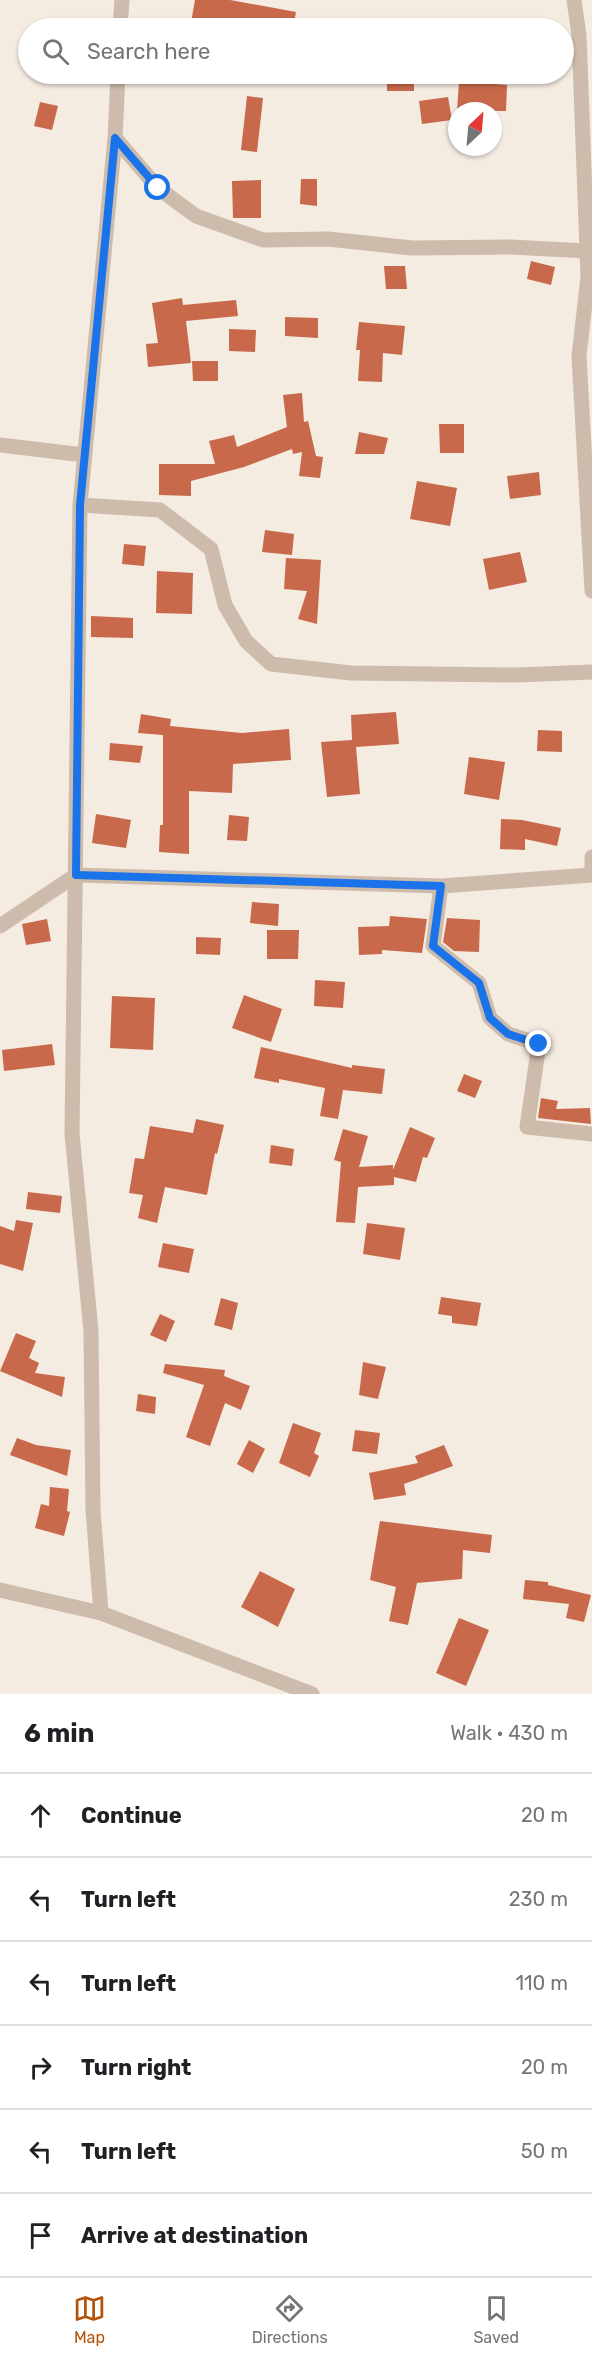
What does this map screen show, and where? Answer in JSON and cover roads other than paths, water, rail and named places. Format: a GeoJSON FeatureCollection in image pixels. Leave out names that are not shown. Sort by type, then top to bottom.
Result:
{"type":"FeatureCollection","features":[{"type":"Feature","properties":{"kind":"street"},"geometry":{"type":"LineString","coordinates":[[121,18],[122,0]]}},
{"type":"Feature","properties":{"kind":"street"},"geometry":{"type":"LineString","coordinates":[[574,0],[586,57],[588,277],[579,356],[592,591]]}},
{"type":"Feature","properties":{"kind":"street"},"geometry":{"type":"LineString","coordinates":[[101,1612],[93,1510],[91,1331],[72,1134],[80,505],[115,138],[118,84]]}},
{"type":"Feature","properties":{"kind":"street"},"geometry":{"type":"LineString","coordinates":[[115,138],[158,188],[196,216],[264,240],[328,240],[412,248],[511,247],[587,251]]}},
{"type":"Feature","properties":{"kind":"street"},"geometry":{"type":"LineString","coordinates":[[0,445],[84,455]]}},
{"type":"Feature","properties":{"kind":"street"},"geometry":{"type":"LineString","coordinates":[[80,505],[160,510],[211,549],[225,605],[246,640],[271,664],[351,673],[517,675],[592,672]]}},
{"type":"Feature","properties":{"kind":"street"},"geometry":{"type":"LineString","coordinates":[[0,926],[76,875],[441,886],[592,875],[592,857]]}},
{"type":"Feature","properties":{"kind":"street"},"geometry":{"type":"LineString","coordinates":[[441,886],[433,946],[479,983],[490,1018],[508,1034],[539,1044],[527,1127],[592,1134]]}},
{"type":"Feature","properties":{"kind":"street"},"geometry":{"type":"LineString","coordinates":[[0,1590],[101,1612],[312,1694]]}}]}
